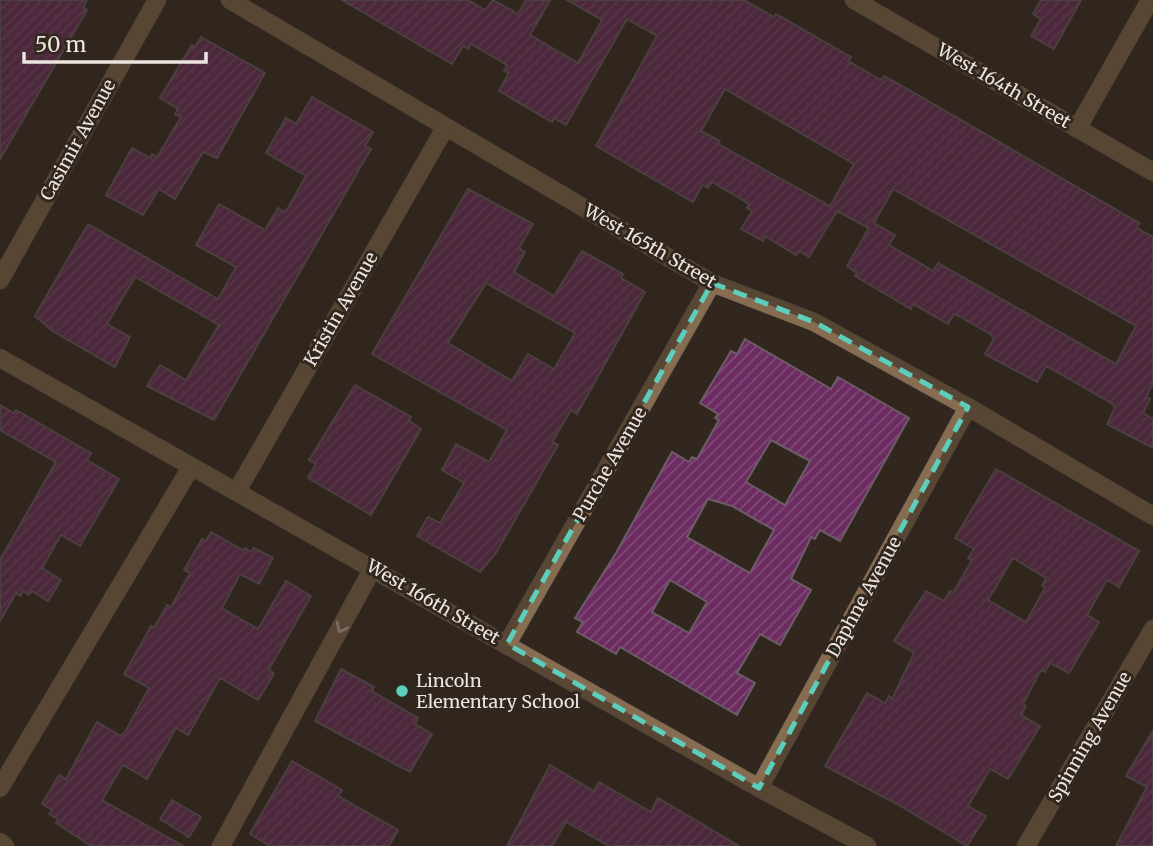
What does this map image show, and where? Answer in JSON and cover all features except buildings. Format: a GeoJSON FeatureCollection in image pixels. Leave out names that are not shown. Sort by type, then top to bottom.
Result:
{"type":"FeatureCollection","features":[{"type":"Feature","properties":{"kind":"street","name":"Casimir Avenue"},"geometry":{"type":"LineString","coordinates":[[0,279],[157,0]]}},
{"type":"Feature","properties":{"kind":"street","name":"West 165th Street"},"geometry":{"type":"LineString","coordinates":[[230,0],[712,283],[814,321],[968,407],[1153,516]]}},
{"type":"Feature","properties":{"kind":"street","name":"West 164th Street"},"geometry":{"type":"LineString","coordinates":[[854,0],[1153,172]]}},
{"type":"Feature","properties":{"kind":"street"},"geometry":{"type":"LineString","coordinates":[[1077,129],[1150,0]]}},
{"type":"Feature","properties":{"kind":"street","name":"Kristin Avenue"},"geometry":{"type":"LineString","coordinates":[[237,491],[445,128]]}},
{"type":"Feature","properties":{"kind":"street","name":"Purche Avenue"},"geometry":{"type":"LineString","coordinates":[[507,644],[712,283]]}},
{"type":"Feature","properties":{"kind":"street","name":"West 166th Street"},"geometry":{"type":"LineString","coordinates":[[0,358],[759,788],[867,846]]}},
{"type":"Feature","properties":{"kind":"street","name":"Daphne Avenue"},"geometry":{"type":"LineString","coordinates":[[759,788],[968,407]]}},
{"type":"Feature","properties":{"kind":"street"},"geometry":{"type":"LineString","coordinates":[[0,788],[191,467]]}},
{"type":"Feature","properties":{"kind":"street"},"geometry":{"type":"LineString","coordinates":[[221,846],[373,568]]}},
{"type":"Feature","properties":{"kind":"street","name":"Spinning Avenue"},"geometry":{"type":"LineString","coordinates":[[1026,846],[1153,629]]}},
{"type":"Feature","properties":{"kind":"street"},"geometry":{"type":"LineString","coordinates":[[0,842],[5,846]]}},
{"type":"Feature","properties":{"kind":"highlighted area"},"geometry":{"type":"Polygon","coordinates":[[[712,283],[814,322],[968,407],[759,788],[507,644],[712,283]]]}},
{"type":"Feature","properties":{"kind":"place","name":"Lincoln Elementary School"},"geometry":{"type":"Point","coordinates":[402,691]}}]}
